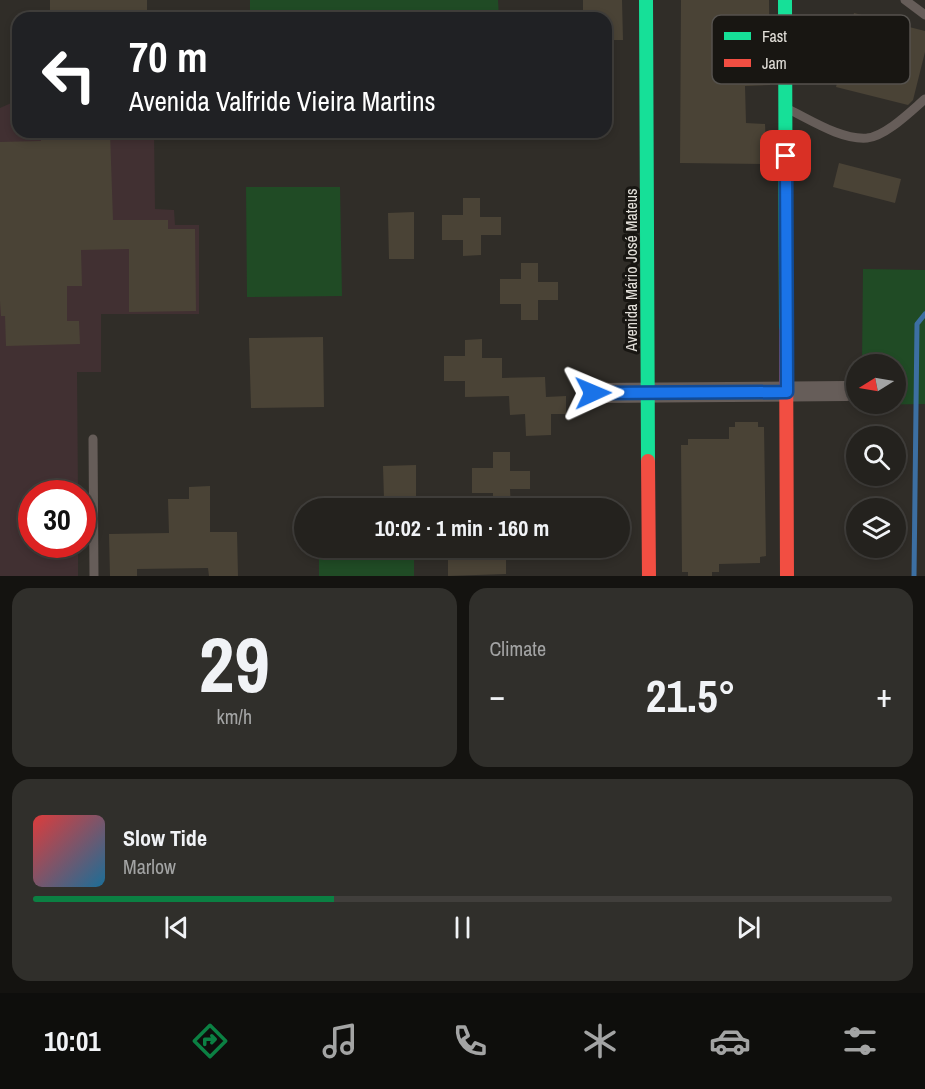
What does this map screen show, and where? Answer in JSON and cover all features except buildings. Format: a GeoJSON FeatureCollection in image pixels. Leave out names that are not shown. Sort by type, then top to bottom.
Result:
{"type":"FeatureCollection","features":[{"type":"Feature","properties":{"kind":"street","name":"Avenida Mário José Mateus"},"geometry":{"type":"LineString","coordinates":[[646,0],[649,576]]}},
{"type":"Feature","properties":{"kind":"street"},"geometry":{"type":"LineString","coordinates":[[785,0],[785,15]]}},
{"type":"Feature","properties":{"kind":"street"},"geometry":{"type":"LineString","coordinates":[[786,84],[787,576]]}},
{"type":"Feature","properties":{"kind":"street"},"geometry":{"type":"LineString","coordinates":[[593,393],[846,391]]}},
{"type":"Feature","properties":{"kind":"lane"},"geometry":{"type":"LineString","coordinates":[[905,0],[925,15]]}},
{"type":"Feature","properties":{"kind":"lane"},"geometry":{"type":"LineString","coordinates":[[786,108],[849,137],[869,138],[900,122],[925,99]]}},
{"type":"Feature","properties":{"kind":"lane"},"geometry":{"type":"LineString","coordinates":[[93,439],[94,576]]}},
{"type":"Feature","properties":{"kind":"shaded area"},"geometry":{"type":"Polygon","coordinates":[[[12,103],[12,138],[154,138],[155,209],[174,210],[175,225],[199,225],[199,314],[101,314],[101,372],[77,372],[78,480],[18,480],[18,558],[78,558],[78,576],[0,576],[0,108],[12,103]]]}},
{"type":"Feature","properties":{"kind":"green space"},"geometry":{"type":"Polygon","coordinates":[[[250,0],[498,0],[499,12],[250,12],[250,0]]]}},
{"type":"Feature","properties":{"kind":"green space"},"geometry":{"type":"Polygon","coordinates":[[[246,187],[340,187],[342,296],[247,297],[246,187]]]}},
{"type":"Feature","properties":{"kind":"green space"},"geometry":{"type":"Polygon","coordinates":[[[863,269],[925,270],[925,404],[906,404],[906,354],[862,354],[863,269]]]}},
{"type":"Feature","properties":{"kind":"green space"},"geometry":{"type":"Polygon","coordinates":[[[319,558],[414,558],[414,576],[319,576],[319,558]]]}},
{"type":"Feature","properties":{"kind":"waterway"},"geometry":{"type":"LineString","coordinates":[[914,576],[917,324],[925,314]]}},
{"type":"Feature","properties":{"kind":"traffic: fast"},"geometry":{"type":"LineString","coordinates":[[646,0],[648,461]]}},
{"type":"Feature","properties":{"kind":"traffic: fast"},"geometry":{"type":"LineString","coordinates":[[785,0],[785,15]]}},
{"type":"Feature","properties":{"kind":"traffic: fast"},"geometry":{"type":"LineString","coordinates":[[785,84],[786,331]]}},
{"type":"Feature","properties":{"kind":"traffic: jam"},"geometry":{"type":"LineString","coordinates":[[786,331],[787,576]]}},
{"type":"Feature","properties":{"kind":"traffic: jam"},"geometry":{"type":"LineString","coordinates":[[648,461],[649,576]]}},
{"type":"Feature","properties":{"kind":"route"},"geometry":{"type":"LineString","coordinates":[[593,393],[787,392],[786,156]]}}]}
